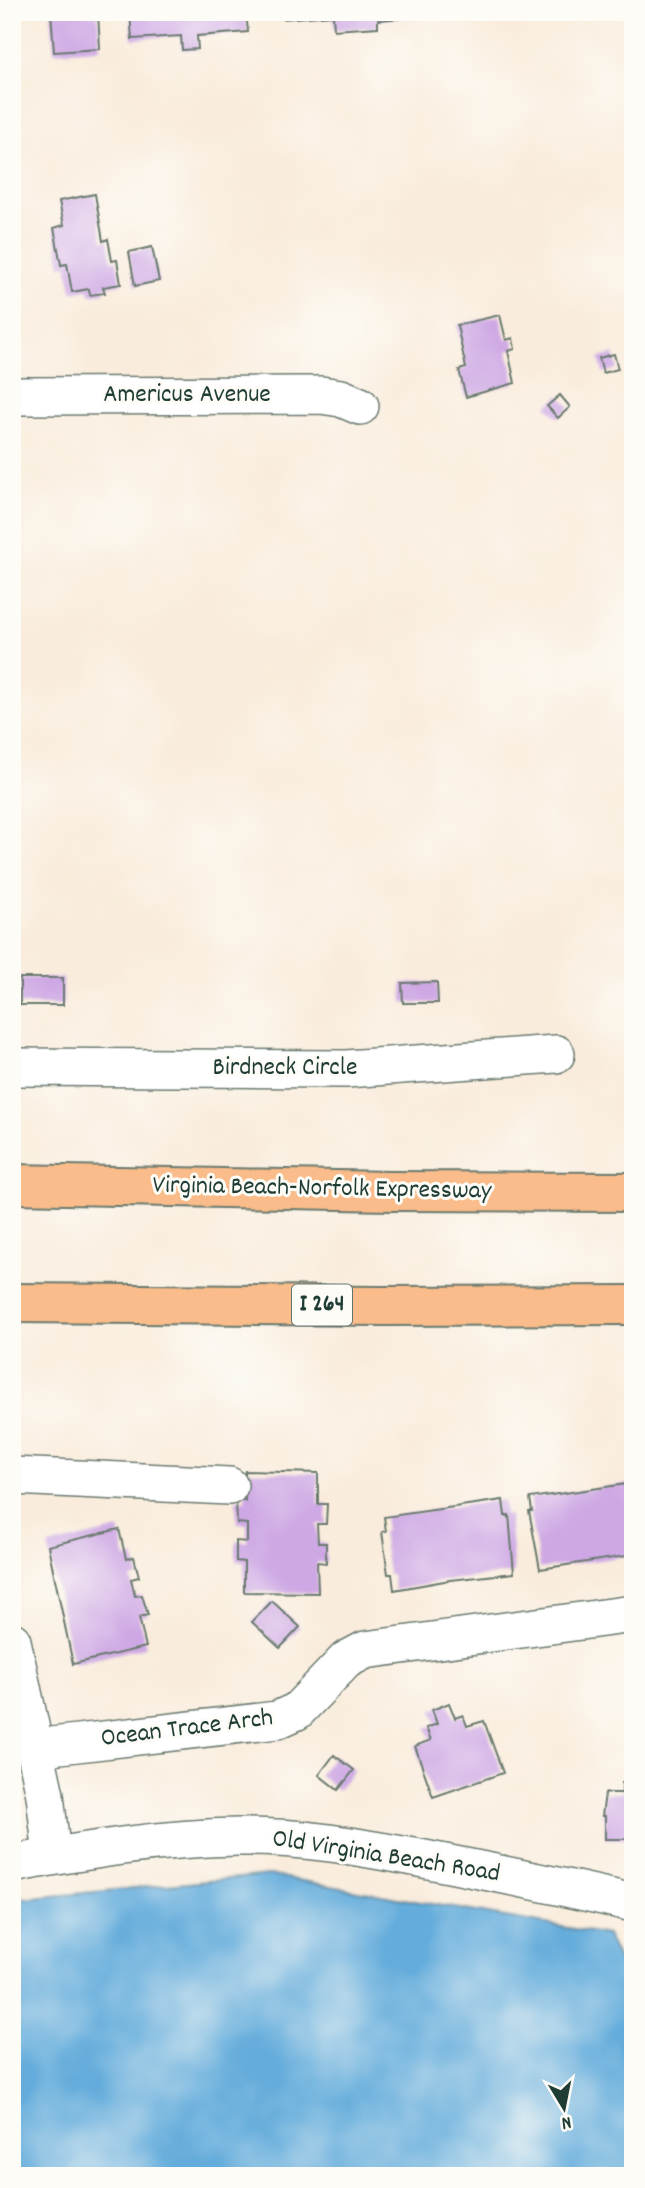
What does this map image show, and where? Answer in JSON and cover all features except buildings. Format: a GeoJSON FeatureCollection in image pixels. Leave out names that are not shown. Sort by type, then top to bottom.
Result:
{"type":"FeatureCollection","features":[{"type":"Feature","properties":{"kind":"highway","name":"Virginia Beach-Norfolk Expressway"},"geometry":{"type":"LineString","coordinates":[[12,1184],[391,1191],[633,1192]]}},
{"type":"Feature","properties":{"kind":"highway","name":"I 264"},"geometry":{"type":"LineString","coordinates":[[12,1303],[633,1305]]}},
{"type":"Feature","properties":{"kind":"street","name":"Americus Avenue"},"geometry":{"type":"LineString","coordinates":[[12,397],[321,395],[341,398],[360,406]]}},
{"type":"Feature","properties":{"kind":"street","name":"Birdneck Circle"},"geometry":{"type":"LineString","coordinates":[[12,1067],[346,1069],[556,1054]]}},
{"type":"Feature","properties":{"kind":"street"},"geometry":{"type":"LineString","coordinates":[[12,1476],[229,1486]]}},
{"type":"Feature","properties":{"kind":"street","name":"Ocean Trace Arch"},"geometry":{"type":"LineString","coordinates":[[34,1748],[277,1720],[297,1711],[346,1660],[365,1650],[633,1614]]}},
{"type":"Feature","properties":{"kind":"street"},"geometry":{"type":"LineString","coordinates":[[12,1641],[45,1795],[52,1856]]}},
{"type":"Feature","properties":{"kind":"street","name":"Old Virginia Beach Road"},"geometry":{"type":"LineString","coordinates":[[12,1864],[138,1844],[240,1837],[294,1839],[361,1847],[532,1879],[633,1903]]}},
{"type":"Feature","properties":{"kind":"water"},"geometry":{"type":"Polygon","coordinates":[[[269,1875],[607,1935],[633,1994],[633,2176],[12,2176],[12,1900],[269,1875]]]}}]}
